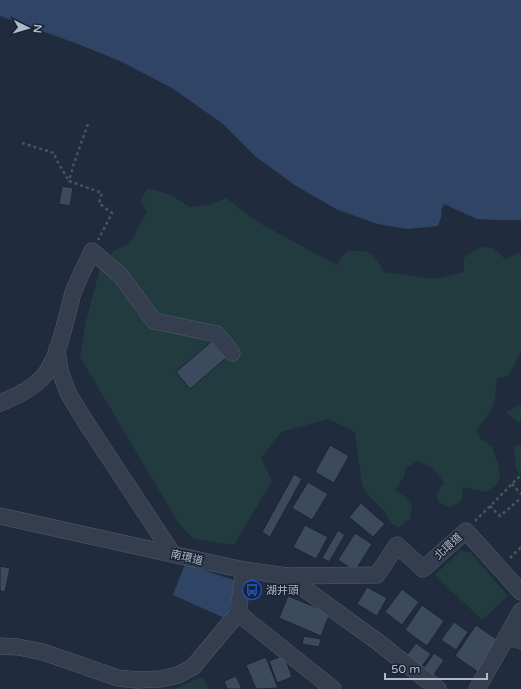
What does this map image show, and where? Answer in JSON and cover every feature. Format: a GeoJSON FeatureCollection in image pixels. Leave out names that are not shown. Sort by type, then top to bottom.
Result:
{"type":"FeatureCollection","features":[{"type":"Feature","properties":{"kind":"street"},"geometry":{"type":"LineString","coordinates":[[0,403],[27,390],[42,377],[50,366],[57,349],[74,291],[92,251],[120,275],[154,321],[217,334],[232,353]]}},
{"type":"Feature","properties":{"kind":"street"},"geometry":{"type":"LineString","coordinates":[[57,349],[60,372],[68,393],[172,553]]}},
{"type":"Feature","properties":{"kind":"street","name":"南環道"},"geometry":{"type":"LineString","coordinates":[[0,516],[244,570],[287,576],[377,575]]}},
{"type":"Feature","properties":{"kind":"street","name":"北環道"},"geometry":{"type":"LineString","coordinates":[[377,575],[396,545],[422,569],[466,530],[521,592]]}},
{"type":"Feature","properties":{"kind":"street"},"geometry":{"type":"LineString","coordinates":[[0,646],[18,647],[43,652],[118,678],[137,680],[160,679],[178,675],[193,667],[238,613],[244,570]]}},
{"type":"Feature","properties":{"kind":"street"},"geometry":{"type":"LineString","coordinates":[[287,576],[378,642],[438,689]]}},
{"type":"Feature","properties":{"kind":"street"},"geometry":{"type":"LineString","coordinates":[[477,689],[513,640],[521,610]]}},
{"type":"Feature","properties":{"kind":"street"},"geometry":{"type":"LineString","coordinates":[[238,613],[333,689]]}},
{"type":"Feature","properties":{"kind":"path"},"geometry":{"type":"LineString","coordinates":[[69,181],[88,124]]}},
{"type":"Feature","properties":{"kind":"path"},"geometry":{"type":"LineString","coordinates":[[22,143],[54,154],[69,181],[102,193],[98,203],[112,213],[92,251]]}},
{"type":"Feature","properties":{"kind":"path"},"geometry":{"type":"LineString","coordinates":[[466,530],[521,475]]}},
{"type":"Feature","properties":{"kind":"path"},"geometry":{"type":"LineString","coordinates":[[512,484],[521,494]]}},
{"type":"Feature","properties":{"kind":"path"},"geometry":{"type":"LineString","coordinates":[[490,506],[500,516],[521,498]]}},
{"type":"Feature","properties":{"kind":"green space"},"geometry":{"type":"Polygon","coordinates":[[[148,188],[171,195],[190,207],[209,205],[226,198],[261,224],[337,265],[340,259],[348,251],[362,251],[374,256],[384,272],[436,279],[464,272],[464,258],[479,247],[493,248],[505,259],[519,253],[521,255],[521,352],[508,376],[497,378],[494,401],[490,412],[487,418],[476,430],[480,438],[492,447],[498,464],[500,478],[496,485],[487,492],[462,487],[463,498],[459,503],[450,507],[438,502],[437,492],[444,483],[430,466],[417,461],[405,469],[404,477],[395,490],[404,496],[412,505],[410,519],[399,527],[392,524],[383,510],[371,498],[362,485],[355,432],[328,419],[281,432],[261,458],[272,481],[234,545],[194,539],[179,524],[80,357],[86,321],[99,272],[114,251],[130,243],[147,212],[140,201],[148,188]]]}},
{"type":"Feature","properties":{"kind":"green space"},"geometry":{"type":"Polygon","coordinates":[[[521,404],[521,421],[518,422],[506,412],[521,404]]]}},
{"type":"Feature","properties":{"kind":"green space"},"geometry":{"type":"Polygon","coordinates":[[[521,444],[521,476],[516,469],[514,446],[521,444]]]}},
{"type":"Feature","properties":{"kind":"green space"},"geometry":{"type":"Polygon","coordinates":[[[460,551],[470,552],[508,596],[482,620],[435,575],[460,551]]]}},
{"type":"Feature","properties":{"kind":"green space"},"geometry":{"type":"Polygon","coordinates":[[[202,677],[209,689],[169,689],[177,688],[202,677]]]}},
{"type":"Feature","properties":{"kind":"water"},"geometry":{"type":"Polygon","coordinates":[[[0,0],[521,0],[521,220],[477,219],[444,204],[441,210],[442,215],[438,226],[407,229],[378,224],[338,210],[296,186],[255,156],[223,124],[172,88],[120,61],[0,16],[0,0]]]}},
{"type":"Feature","properties":{"kind":"water"},"geometry":{"type":"Polygon","coordinates":[[[185,564],[236,581],[227,619],[173,595],[185,564]]]}},
{"type":"Feature","properties":{"kind":"building"},"geometry":{"type":"Polygon","coordinates":[[[62,186],[73,188],[70,206],[59,204],[62,186]]]}},
{"type":"Feature","properties":{"kind":"building"},"geometry":{"type":"Polygon","coordinates":[[[212,341],[226,358],[190,389],[176,372],[212,341]]]}},
{"type":"Feature","properties":{"kind":"building"},"geometry":{"type":"Polygon","coordinates":[[[330,445],[349,456],[334,483],[315,472],[330,445]]]}},
{"type":"Feature","properties":{"kind":"building"},"geometry":{"type":"Polygon","coordinates":[[[294,474],[302,479],[270,537],[262,532],[294,474]]]}},
{"type":"Feature","properties":{"kind":"building"},"geometry":{"type":"Polygon","coordinates":[[[308,482],[328,494],[312,520],[292,508],[308,482]]]}},
{"type":"Feature","properties":{"kind":"building"},"geometry":{"type":"Polygon","coordinates":[[[361,503],[385,524],[373,537],[349,517],[361,503]]]}},
{"type":"Feature","properties":{"kind":"building"},"geometry":{"type":"Polygon","coordinates":[[[305,525],[328,537],[316,559],[293,547],[305,525]]]}},
{"type":"Feature","properties":{"kind":"building"},"geometry":{"type":"Polygon","coordinates":[[[338,530],[345,535],[329,562],[322,558],[338,530]]]}},
{"type":"Feature","properties":{"kind":"building"},"geometry":{"type":"Polygon","coordinates":[[[355,533],[372,544],[355,571],[338,560],[355,533]]]}},
{"type":"Feature","properties":{"kind":"building"},"geometry":{"type":"Polygon","coordinates":[[[0,566],[10,568],[5,592],[0,591],[0,566]]]}},
{"type":"Feature","properties":{"kind":"building"},"geometry":{"type":"Polygon","coordinates":[[[367,587],[387,598],[377,616],[357,604],[367,587]]]}},
{"type":"Feature","properties":{"kind":"building"},"geometry":{"type":"Polygon","coordinates":[[[402,589],[419,602],[402,625],[385,612],[402,589]]]}},
{"type":"Feature","properties":{"kind":"building"},"geometry":{"type":"Polygon","coordinates":[[[288,596],[330,613],[321,636],[279,618],[288,596]]]}},
{"type":"Feature","properties":{"kind":"building"},"geometry":{"type":"Polygon","coordinates":[[[422,605],[444,621],[427,646],[405,630],[422,605]]]}},
{"type":"Feature","properties":{"kind":"building"},"geometry":{"type":"Polygon","coordinates":[[[454,622],[468,632],[456,650],[441,640],[454,622]]]}},
{"type":"Feature","properties":{"kind":"building"},"geometry":{"type":"Polygon","coordinates":[[[476,625],[502,643],[481,674],[455,656],[476,625]]]}},
{"type":"Feature","properties":{"kind":"building"},"geometry":{"type":"Polygon","coordinates":[[[304,636],[321,639],[319,647],[302,644],[304,636]]]}},
{"type":"Feature","properties":{"kind":"building"},"geometry":{"type":"Polygon","coordinates":[[[416,643],[431,654],[419,670],[404,659],[416,643]]]}},
{"type":"Feature","properties":{"kind":"building"},"geometry":{"type":"Polygon","coordinates":[[[434,653],[444,660],[433,676],[423,669],[434,653]]]}},
{"type":"Feature","properties":{"kind":"building"},"geometry":{"type":"Polygon","coordinates":[[[284,655],[292,677],[277,683],[269,661],[284,655]]]}},
{"type":"Feature","properties":{"kind":"building"},"geometry":{"type":"Polygon","coordinates":[[[266,657],[278,688],[256,689],[246,665],[266,657]]]}},
{"type":"Feature","properties":{"kind":"building"},"geometry":{"type":"Polygon","coordinates":[[[236,676],[242,689],[227,689],[224,681],[236,676]]]}},
{"type":"Feature","properties":{"kind":"place","name":"湖井頭"},"geometry":{"type":"Point","coordinates":[252,590]}}]}
